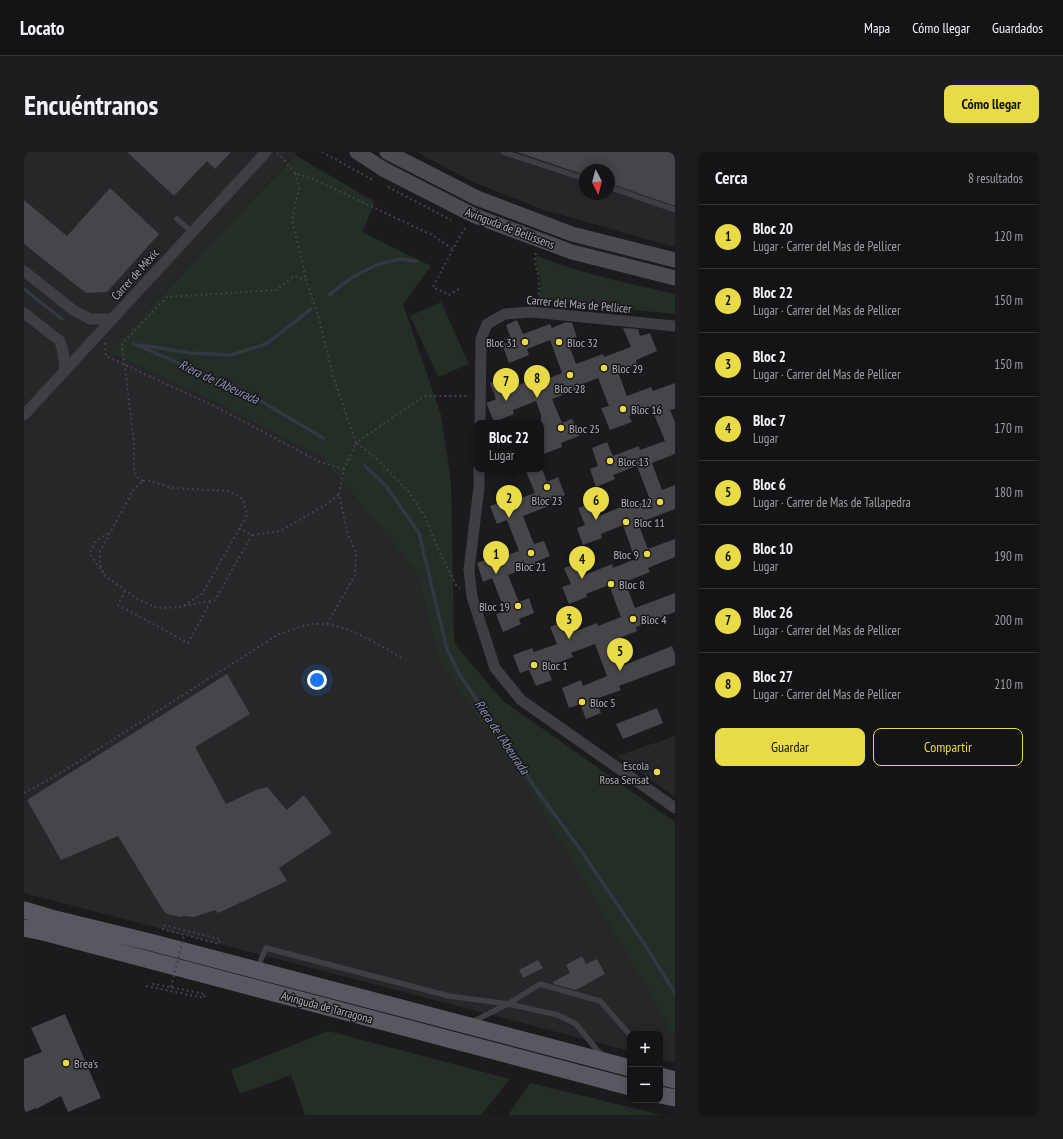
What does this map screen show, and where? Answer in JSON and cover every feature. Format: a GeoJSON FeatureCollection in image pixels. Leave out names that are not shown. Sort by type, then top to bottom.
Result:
{"type":"FeatureCollection","features":[{"type":"Feature","properties":{"kind":"main road"},"geometry":{"type":"LineString","coordinates":[[353,152],[383,169]]}},
{"type":"Feature","properties":{"kind":"main road","name":"Avinguda de Bellissens"},"geometry":{"type":"LineString","coordinates":[[357,152],[383,169],[475,216],[572,252],[675,278]]}},
{"type":"Feature","properties":{"kind":"main road","name":"Avinguda de Bellissens"},"geometry":{"type":"LineString","coordinates":[[387,152],[491,204],[572,234],[675,260]]}},
{"type":"Feature","properties":{"kind":"main road","name":"Avinguda de Tarragona"},"geometry":{"type":"LineString","coordinates":[[24,910],[627,1067]]}},
{"type":"Feature","properties":{"kind":"main road","name":"Avinguda de Tarragona"},"geometry":{"type":"LineString","coordinates":[[24,928],[627,1086]]}},
{"type":"Feature","properties":{"kind":"main road"},"geometry":{"type":"LineString","coordinates":[[663,1095],[675,1098]]}},
{"type":"Feature","properties":{"kind":"street","name":"Carrer de Mèxic"},"geometry":{"type":"LineString","coordinates":[[24,415],[266,152]]}},
{"type":"Feature","properties":{"kind":"street"},"geometry":{"type":"LineString","coordinates":[[24,271],[72,310],[90,319],[112,319]]}},
{"type":"Feature","properties":{"kind":"street","name":"Carrer del Mas de Pellicer"},"geometry":{"type":"LineString","coordinates":[[480,420],[481,339],[487,324],[505,314],[532,312],[675,326]]}},
{"type":"Feature","properties":{"kind":"street"},"geometry":{"type":"LineString","coordinates":[[24,313],[60,341],[64,352],[65,371]]}},
{"type":"Feature","properties":{"kind":"street"},"geometry":{"type":"LineString","coordinates":[[479,472],[479,487],[469,570],[472,597],[495,668],[521,700],[675,808]]}},
{"type":"Feature","properties":{"kind":"lane"},"geometry":{"type":"LineString","coordinates":[[503,152],[579,177]]}},
{"type":"Feature","properties":{"kind":"lane"},"geometry":{"type":"LineString","coordinates":[[615,189],[675,210]]}},
{"type":"Feature","properties":{"kind":"lane"},"geometry":{"type":"LineString","coordinates":[[177,219],[192,232]]}},
{"type":"Feature","properties":{"kind":"lane"},"geometry":{"type":"LineString","coordinates":[[256,970],[266,948],[449,996],[508,1004],[558,1015],[576,1024],[597,1050],[614,1064]]}},
{"type":"Feature","properties":{"kind":"lane"},"geometry":{"type":"LineString","coordinates":[[471,1026],[476,1020],[508,1004],[540,984],[600,1000],[627,1032]]}},
{"type":"Feature","properties":{"kind":"path"},"geometry":{"type":"LineString","coordinates":[[274,152],[280,155],[295,173],[298,188],[292,219],[306,280],[319,319],[333,376],[356,443],[375,457],[409,492],[424,515],[439,551],[456,585],[472,597]]}},
{"type":"Feature","properties":{"kind":"path"},"geometry":{"type":"LineString","coordinates":[[295,173],[313,179],[432,235],[453,249]]}},
{"type":"Feature","properties":{"kind":"path"},"geometry":{"type":"LineString","coordinates":[[459,289],[449,295],[433,287],[461,234],[475,216]]}},
{"type":"Feature","properties":{"kind":"path"},"geometry":{"type":"LineString","coordinates":[[536,253],[534,262],[539,280],[539,297],[542,305]]}},
{"type":"Feature","properties":{"kind":"path"},"geometry":{"type":"LineString","coordinates":[[181,607],[202,594],[247,514],[243,499],[228,491],[173,488],[150,481],[143,481],[137,477],[134,470],[134,442],[122,344],[167,297],[276,290],[294,276],[306,280]]}},
{"type":"Feature","properties":{"kind":"path"},"geometry":{"type":"LineString","coordinates":[[98,335],[105,341],[106,356],[214,406],[320,462],[345,468]]}},
{"type":"Feature","properties":{"kind":"path"},"geometry":{"type":"LineString","coordinates":[[327,624],[355,575],[356,554],[348,534],[338,494],[345,468],[356,443],[424,396],[480,396]]}},
{"type":"Feature","properties":{"kind":"path"},"geometry":{"type":"LineString","coordinates":[[105,576],[100,564],[100,551],[134,489],[143,481]]}},
{"type":"Feature","properties":{"kind":"path"},"geometry":{"type":"LineString","coordinates":[[239,528],[252,535],[280,531],[325,505],[338,494]]}},
{"type":"Feature","properties":{"kind":"path"},"geometry":{"type":"LineString","coordinates":[[110,532],[92,545],[90,554],[105,576],[136,598],[157,608],[181,607],[216,600],[252,535]]}},
{"type":"Feature","properties":{"kind":"path"},"geometry":{"type":"LineString","coordinates":[[125,591],[118,605],[188,643],[211,601]]}},
{"type":"Feature","properties":{"kind":"path"},"geometry":{"type":"LineString","coordinates":[[24,793],[65,770],[279,634],[311,624],[327,624],[376,642],[403,659]]}},
{"type":"Feature","properties":{"kind":"path"},"geometry":{"type":"LineString","coordinates":[[162,929],[219,944],[220,940],[163,925]]}},
{"type":"Feature","properties":{"kind":"path"},"geometry":{"type":"LineString","coordinates":[[171,987],[184,935]]}},
{"type":"Feature","properties":{"kind":"path"},"geometry":{"type":"LineString","coordinates":[[146,986],[204,998],[205,994],[149,983]]}},
{"type":"Feature","properties":{"kind":"shaded area"},"geometry":{"type":"Polygon","coordinates":[[[24,152],[297,152],[108,352],[217,403],[322,458],[416,571],[440,663],[532,794],[675,1037],[675,1063],[663,1060],[663,1031],[627,1031],[627,1050],[24,893],[24,152]]]}},
{"type":"Feature","properties":{"kind":"shaded area"},"geometry":{"type":"Polygon","coordinates":[[[417,152],[675,152],[675,247],[544,210],[471,181],[417,152]]]}},
{"type":"Feature","properties":{"kind":"shaded area"},"geometry":{"type":"Polygon","coordinates":[[[295,155],[375,202],[362,232],[431,266],[403,304],[441,415],[451,481],[454,643],[502,700],[675,822],[675,1037],[532,794],[440,663],[416,571],[322,458],[217,403],[108,352],[295,155]]]}},
{"type":"Feature","properties":{"kind":"shaded area"},"geometry":{"type":"Polygon","coordinates":[[[537,256],[588,273],[675,294],[675,314],[546,301],[546,305],[540,298],[541,280],[536,262],[537,256]]]}},
{"type":"Feature","properties":{"kind":"shaded area"},"geometry":{"type":"Polygon","coordinates":[[[441,302],[469,364],[438,377],[410,316],[441,302]]]}},
{"type":"Feature","properties":{"kind":"shaded area","name":"Escola Rosa Sensat"},"geometry":{"type":"Polygon","coordinates":[[[675,736],[675,788],[673,790],[675,791],[675,797],[617,756],[675,736]]]}},
{"type":"Feature","properties":{"kind":"shaded area"},"geometry":{"type":"Polygon","coordinates":[[[328,1031],[510,1079],[481,1115],[305,1115],[291,1075],[240,1094],[231,1070],[328,1031]]]}},
{"type":"Feature","properties":{"kind":"shaded area"},"geometry":{"type":"Polygon","coordinates":[[[530,1083],[662,1115],[508,1115],[530,1083]]]}},
{"type":"Feature","properties":{"kind":"building"},"geometry":{"type":"Polygon","coordinates":[[[127,152],[231,152],[215,169],[207,161],[174,196],[127,152]]]}},
{"type":"Feature","properties":{"kind":"building"},"geometry":{"type":"Polygon","coordinates":[[[517,152],[675,152],[675,206],[615,185],[615,164],[579,164],[579,173],[517,152]]]}},
{"type":"Feature","properties":{"kind":"building"},"geometry":{"type":"Polygon","coordinates":[[[110,188],[159,234],[107,292],[86,293],[24,244],[24,200],[67,236],[110,188]]]}},
{"type":"Feature","properties":{"kind":"building"},"geometry":{"type":"Polygon","coordinates":[[[517,320],[523,334],[550,324],[552,328],[566,322],[572,323],[577,337],[567,340],[576,364],[603,354],[604,357],[631,347],[623,328],[638,329],[640,336],[650,333],[657,351],[636,360],[637,365],[618,372],[627,396],[651,387],[653,391],[675,383],[675,409],[670,410],[675,422],[675,454],[652,463],[662,490],[675,485],[675,509],[638,523],[648,549],[675,539],[675,557],[648,568],[650,572],[625,582],[635,608],[675,593],[675,612],[636,627],[637,631],[612,641],[622,666],[672,646],[675,654],[675,665],[619,686],[621,690],[596,699],[601,713],[586,719],[580,704],[569,708],[562,688],[581,680],[583,686],[607,676],[595,644],[571,653],[573,657],[547,667],[552,680],[536,686],[529,670],[520,673],[513,655],[532,648],[534,652],[557,644],[550,627],[566,621],[571,633],[597,623],[598,626],[621,617],[609,585],[586,594],[587,597],[569,604],[562,587],[571,584],[564,568],[580,562],[585,575],[612,564],[613,568],[635,559],[623,525],[601,534],[602,538],[583,545],[577,528],[585,525],[578,508],[594,502],[599,516],[626,505],[627,508],[650,500],[637,466],[613,475],[615,479],[596,487],[590,469],[598,466],[592,448],[607,442],[613,456],[639,446],[640,450],[665,441],[651,407],[629,416],[632,422],[610,430],[601,408],[609,406],[598,378],[580,385],[581,388],[552,399],[562,423],[572,419],[579,436],[561,443],[562,447],[544,454],[544,420],[541,420],[541,415],[536,401],[513,410],[514,414],[499,420],[493,420],[487,405],[487,403],[496,399],[490,383],[506,377],[510,388],[537,378],[539,382],[562,373],[550,340],[527,349],[529,355],[509,363],[502,344],[512,341],[506,325],[517,320]]]}},
{"type":"Feature","properties":{"kind":"building"},"geometry":{"type":"Polygon","coordinates":[[[526,472],[543,472],[547,482],[558,477],[565,495],[547,502],[549,506],[523,516],[534,544],[544,541],[550,556],[535,562],[536,565],[508,575],[519,602],[529,598],[534,613],[519,619],[521,624],[503,632],[496,614],[505,611],[492,578],[483,582],[477,563],[496,556],[497,559],[519,551],[507,520],[497,524],[490,506],[509,499],[510,502],[535,493],[526,472]]]}},
{"type":"Feature","properties":{"kind":"building"},"geometry":{"type":"Polygon","coordinates":[[[227,674],[250,714],[195,747],[226,804],[256,790],[267,787],[287,810],[304,795],[332,833],[279,868],[287,881],[218,913],[215,910],[194,917],[181,917],[167,914],[163,910],[118,836],[61,860],[27,800],[227,674]]]}},
{"type":"Feature","properties":{"kind":"building"},"geometry":{"type":"Polygon","coordinates":[[[657,708],[663,723],[623,739],[616,724],[657,708]]]}},
{"type":"Feature","properties":{"kind":"building"},"geometry":{"type":"Polygon","coordinates":[[[582,956],[586,964],[597,959],[605,974],[576,990],[554,984],[553,982],[570,973],[566,965],[582,956]]]}},
{"type":"Feature","properties":{"kind":"building"},"geometry":{"type":"Polygon","coordinates":[[[538,960],[543,968],[523,978],[519,970],[538,960]]]}},
{"type":"Feature","properties":{"kind":"building","name":"Brea's"},"geometry":{"type":"Polygon","coordinates":[[[65,1014],[101,1098],[68,1112],[61,1096],[36,1109],[24,1113],[24,1059],[42,1052],[31,1028],[65,1014]]]}},
{"type":"Feature","properties":{"kind":"waterway"},"geometry":{"type":"LineString","coordinates":[[329,295],[351,278],[376,265],[400,259],[416,261]]}},
{"type":"Feature","properties":{"kind":"waterway","name":"Riera de l'Abeurada"},"geometry":{"type":"LineString","coordinates":[[24,289],[62,319]]}},
{"type":"Feature","properties":{"kind":"waterway"},"geometry":{"type":"LineString","coordinates":[[141,345],[190,353],[231,355],[266,344],[311,309]]}},
{"type":"Feature","properties":{"kind":"waterway","name":"Riera de l'Abeurada"},"geometry":{"type":"LineString","coordinates":[[134,344],[244,391],[323,438]]}},
{"type":"Feature","properties":{"kind":"waterway","name":"Riera de l'Abeurada"},"geometry":{"type":"LineString","coordinates":[[365,466],[386,486],[419,533],[447,649],[460,675],[538,792],[575,842],[645,945],[675,993]]}},
{"type":"Feature","properties":{"kind":"place","name":"Bloc 31"},"geometry":{"type":"Point","coordinates":[525,342]}},
{"type":"Feature","properties":{"kind":"place","name":"Bloc 32"},"geometry":{"type":"Point","coordinates":[559,342]}},
{"type":"Feature","properties":{"kind":"place","name":"Bloc 29"},"geometry":{"type":"Point","coordinates":[604,368]}},
{"type":"Feature","properties":{"kind":"place","name":"Bloc 28"},"geometry":{"type":"Point","coordinates":[570,375]}},
{"type":"Feature","properties":{"kind":"place","name":"Bloc 27"},"geometry":{"type":"Point","coordinates":[537,398]}},
{"type":"Feature","properties":{"kind":"place","name":"Bloc 26"},"geometry":{"type":"Point","coordinates":[506,401]}},
{"type":"Feature","properties":{"kind":"place","name":"Bloc 16"},"geometry":{"type":"Point","coordinates":[623,409]}},
{"type":"Feature","properties":{"kind":"place","name":"Bloc 25"},"geometry":{"type":"Point","coordinates":[561,428]}},
{"type":"Feature","properties":{"kind":"place","name":"Bloc 13"},"geometry":{"type":"Point","coordinates":[610,461]}},
{"type":"Feature","properties":{"kind":"place","name":"Bloc 23"},"geometry":{"type":"Point","coordinates":[547,487]}},
{"type":"Feature","properties":{"kind":"place","name":"Bloc 12"},"geometry":{"type":"Point","coordinates":[660,502]}},
{"type":"Feature","properties":{"kind":"place","name":"Bloc 22"},"geometry":{"type":"Point","coordinates":[509,518]}},
{"type":"Feature","properties":{"kind":"place","name":"Bloc 10"},"geometry":{"type":"Point","coordinates":[596,520]}},
{"type":"Feature","properties":{"kind":"place","name":"Bloc 11"},"geometry":{"type":"Point","coordinates":[626,522]}},
{"type":"Feature","properties":{"kind":"place","name":"Bloc 21"},"geometry":{"type":"Point","coordinates":[531,553]}},
{"type":"Feature","properties":{"kind":"place","name":"Bloc 9"},"geometry":{"type":"Point","coordinates":[647,554]}},
{"type":"Feature","properties":{"kind":"place","name":"Bloc 20"},"geometry":{"type":"Point","coordinates":[496,574]}},
{"type":"Feature","properties":{"kind":"place","name":"Bloc 7"},"geometry":{"type":"Point","coordinates":[582,579]}},
{"type":"Feature","properties":{"kind":"place","name":"Bloc 8"},"geometry":{"type":"Point","coordinates":[611,584]}},
{"type":"Feature","properties":{"kind":"place","name":"Bloc 19"},"geometry":{"type":"Point","coordinates":[518,606]}},
{"type":"Feature","properties":{"kind":"place","name":"Bloc 4"},"geometry":{"type":"Point","coordinates":[633,619]}},
{"type":"Feature","properties":{"kind":"place","name":"Bloc 2"},"geometry":{"type":"Point","coordinates":[569,639]}},
{"type":"Feature","properties":{"kind":"place","name":"Bloc 1"},"geometry":{"type":"Point","coordinates":[534,665]}},
{"type":"Feature","properties":{"kind":"place","name":"Bloc 6"},"geometry":{"type":"Point","coordinates":[620,671]}},
{"type":"Feature","properties":{"kind":"place","name":"Bloc 5"},"geometry":{"type":"Point","coordinates":[582,702]}},
{"type":"Feature","properties":{"kind":"place","name":"Escola Rosa Sensat"},"geometry":{"type":"Point","coordinates":[657,772]}},
{"type":"Feature","properties":{"kind":"place","name":"Brea's"},"geometry":{"type":"Point","coordinates":[66,1063]}}]}
